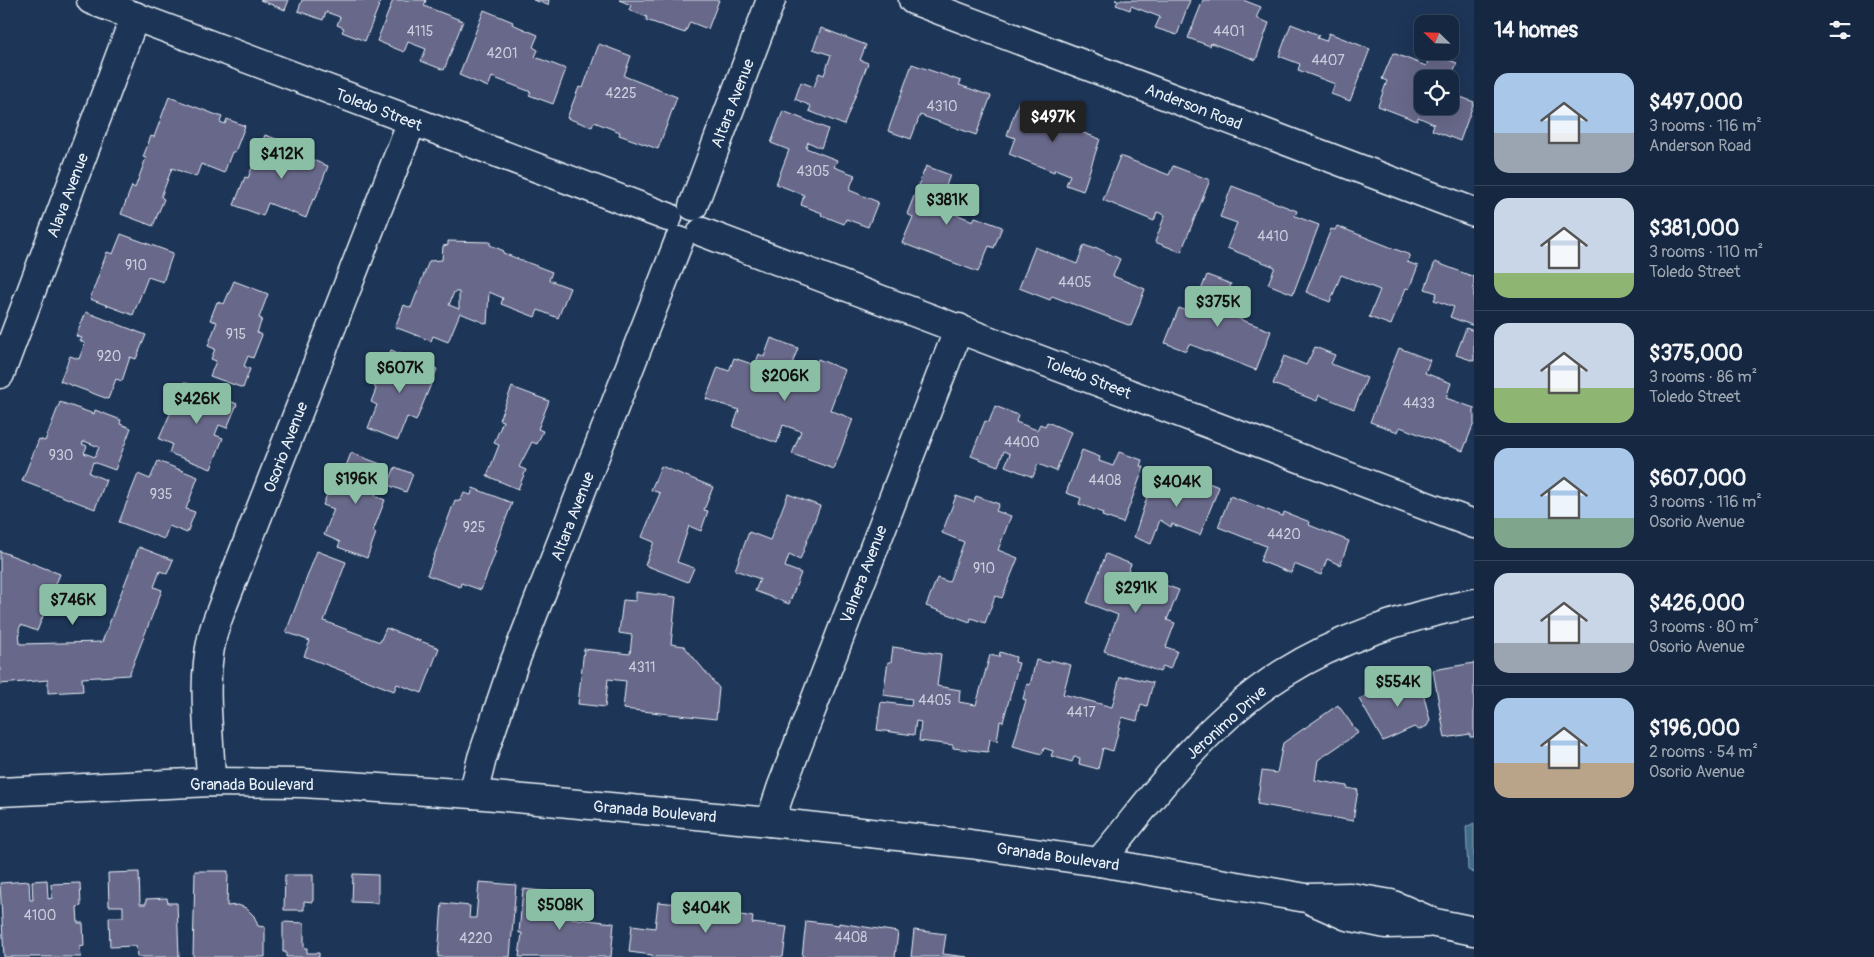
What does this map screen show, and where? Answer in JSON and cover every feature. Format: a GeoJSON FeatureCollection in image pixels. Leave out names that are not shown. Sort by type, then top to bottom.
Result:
{"type":"FeatureCollection","features":[{"type":"Feature","properties":{"kind":"street","name":"Toledo Street"},"geometry":{"type":"LineString","coordinates":[[91,0],[412,121],[683,230],[959,328],[1474,524]]}},
{"type":"Feature","properties":{"kind":"street","name":"Altara Avenue"},"geometry":{"type":"LineString","coordinates":[[473,794],[487,740],[513,666],[683,230],[704,222],[701,213],[693,206],[771,0]]}},
{"type":"Feature","properties":{"kind":"street","name":"Anderson Road"},"geometry":{"type":"LineString","coordinates":[[913,0],[1474,212]]}},
{"type":"Feature","properties":{"kind":"street","name":"Alava Avenue"},"geometry":{"type":"LineString","coordinates":[[0,374],[135,16]]}},
{"type":"Feature","properties":{"kind":"street","name":"Osorio Avenue"},"geometry":{"type":"LineString","coordinates":[[211,782],[207,689],[212,638],[223,605],[412,121]]}},
{"type":"Feature","properties":{"kind":"street","name":"Valnera Avenue"},"geometry":{"type":"LineString","coordinates":[[770,822],[789,767],[959,328]]}},
{"type":"Feature","properties":{"kind":"street","name":"Jeronimo Drive"},"geometry":{"type":"LineString","coordinates":[[1100,862],[1157,791],[1194,749],[1232,712],[1284,673],[1353,638],[1400,621],[1474,603]]}},
{"type":"Feature","properties":{"kind":"street","name":"Granada Boulevard"},"geometry":{"type":"LineString","coordinates":[[0,792],[211,782],[302,783],[473,794],[770,822],[970,844],[1100,862],[1306,898],[1347,916],[1386,924],[1435,923],[1474,931]]}},
{"type":"Feature","properties":{"kind":"water"},"geometry":{"type":"Polygon","coordinates":[[[1474,823],[1474,873],[1468,870],[1466,827],[1474,823]]]}},
{"type":"Feature","properties":{"kind":"building"},"geometry":{"type":"Polygon","coordinates":[[[260,0],[289,0],[285,10],[260,0]]]}},
{"type":"Feature","properties":{"kind":"building"},"geometry":{"type":"Polygon","coordinates":[[[302,0],[381,0],[365,41],[342,32],[344,28],[337,25],[340,17],[326,12],[323,20],[298,11],[302,0]]]}},
{"type":"Feature","properties":{"kind":"building"},"geometry":{"type":"Polygon","coordinates":[[[393,0],[426,0],[424,6],[463,21],[444,70],[421,61],[426,49],[408,42],[404,52],[377,41],[393,0]]]}},
{"type":"Feature","properties":{"kind":"building"},"geometry":{"type":"Polygon","coordinates":[[[533,0],[549,0],[548,5],[533,0]]]}},
{"type":"Feature","properties":{"kind":"building"},"geometry":{"type":"Polygon","coordinates":[[[619,0],[719,0],[708,29],[690,22],[685,33],[646,20],[647,17],[629,10],[631,5],[619,0]]]}},
{"type":"Feature","properties":{"kind":"building"},"geometry":{"type":"Polygon","coordinates":[[[1115,0],[1190,0],[1177,35],[1155,28],[1160,17],[1131,6],[1130,10],[1116,5],[1118,1],[1115,0]]]}},
{"type":"Feature","properties":{"kind":"building"},"geometry":{"type":"Polygon","coordinates":[[[1203,0],[1243,0],[1261,7],[1256,18],[1269,23],[1256,60],[1211,43],[1210,46],[1188,38],[1203,0]]]}},
{"type":"Feature","properties":{"kind":"building"},"geometry":{"type":"Polygon","coordinates":[[[484,10],[538,35],[533,47],[538,50],[535,57],[566,69],[553,104],[529,95],[531,92],[492,77],[488,87],[459,75],[484,10]]]}},
{"type":"Feature","properties":{"kind":"building"},"geometry":{"type":"Polygon","coordinates":[[[1291,24],[1319,35],[1317,38],[1326,41],[1329,33],[1370,49],[1350,101],[1331,94],[1335,84],[1298,70],[1300,64],[1279,56],[1291,24]]]}},
{"type":"Feature","properties":{"kind":"building"},"geometry":{"type":"Polygon","coordinates":[[[821,28],[866,45],[860,60],[868,63],[844,125],[809,111],[811,106],[795,99],[801,82],[814,87],[819,73],[824,75],[831,55],[813,49],[821,28]]]}},
{"type":"Feature","properties":{"kind":"building"},"geometry":{"type":"Polygon","coordinates":[[[599,44],[631,56],[624,76],[677,97],[658,149],[619,135],[620,132],[594,122],[592,127],[567,118],[579,87],[583,88],[599,44]]]}},
{"type":"Feature","properties":{"kind":"building"},"geometry":{"type":"Polygon","coordinates":[[[1393,53],[1426,66],[1428,60],[1449,60],[1457,63],[1454,70],[1414,70],[1414,115],[1459,115],[1459,96],[1474,102],[1460,141],[1432,130],[1434,124],[1418,117],[1417,121],[1378,106],[1387,81],[1382,79],[1393,53]]]}},
{"type":"Feature","properties":{"kind":"building"},"geometry":{"type":"Polygon","coordinates":[[[912,64],[961,81],[959,85],[991,96],[976,135],[920,115],[911,139],[888,131],[912,64]]]}},
{"type":"Feature","properties":{"kind":"building"},"geometry":{"type":"Polygon","coordinates":[[[169,97],[222,117],[220,122],[225,124],[227,119],[245,126],[224,173],[201,164],[196,177],[172,168],[161,197],[164,199],[153,226],[121,214],[132,186],[135,188],[146,158],[143,157],[151,136],[154,137],[169,97]]]}},
{"type":"Feature","properties":{"kind":"building"},"geometry":{"type":"Polygon","coordinates":[[[1019,101],[1083,125],[1081,132],[1100,139],[1083,191],[1066,185],[1070,175],[1055,169],[1054,172],[1009,154],[1015,138],[1007,135],[1019,101]]]}},
{"type":"Feature","properties":{"kind":"building"},"geometry":{"type":"Polygon","coordinates":[[[783,111],[828,129],[821,148],[808,142],[806,148],[837,160],[834,167],[855,175],[849,190],[878,202],[868,227],[846,219],[844,224],[821,215],[822,213],[801,205],[804,195],[776,184],[789,150],[771,143],[783,111]]]}},
{"type":"Feature","properties":{"kind":"building"},"geometry":{"type":"Polygon","coordinates":[[[265,135],[285,142],[282,148],[295,153],[299,144],[313,149],[310,159],[328,166],[306,218],[268,203],[263,216],[234,205],[245,177],[248,178],[265,135]]]}},
{"type":"Feature","properties":{"kind":"building"},"geometry":{"type":"Polygon","coordinates":[[[1120,156],[1169,175],[1173,166],[1210,180],[1181,252],[1155,242],[1165,215],[1157,212],[1154,221],[1103,200],[1120,156]]]}},
{"type":"Feature","properties":{"kind":"building"},"geometry":{"type":"Polygon","coordinates":[[[926,166],[950,175],[938,207],[973,221],[975,217],[1002,227],[994,248],[989,246],[978,272],[902,243],[913,217],[907,214],[926,166]]]}},
{"type":"Feature","properties":{"kind":"building"},"geometry":{"type":"Polygon","coordinates":[[[1232,186],[1297,211],[1295,216],[1319,225],[1293,294],[1268,284],[1275,267],[1227,248],[1237,223],[1220,217],[1232,186]]]}},
{"type":"Feature","properties":{"kind":"building"},"geometry":{"type":"Polygon","coordinates":[[[1337,226],[1410,255],[1407,262],[1418,266],[1409,289],[1406,288],[1391,325],[1369,317],[1380,290],[1341,275],[1330,302],[1306,292],[1331,229],[1335,230],[1337,226]]]}},
{"type":"Feature","properties":{"kind":"building"},"geometry":{"type":"Polygon","coordinates":[[[121,234],[173,253],[163,282],[148,277],[133,315],[90,299],[107,252],[113,254],[121,234]]]}},
{"type":"Feature","properties":{"kind":"building"},"geometry":{"type":"Polygon","coordinates":[[[448,241],[490,242],[490,245],[504,251],[503,253],[552,272],[549,280],[570,288],[558,318],[538,310],[535,317],[501,304],[503,298],[489,292],[487,324],[460,313],[448,342],[433,336],[431,341],[395,327],[404,305],[411,308],[429,261],[442,260],[443,246],[448,245],[448,241]],[[454,292],[449,305],[459,309],[459,292],[454,292]]]}},
{"type":"Feature","properties":{"kind":"building"},"geometry":{"type":"Polygon","coordinates":[[[1084,245],[1094,249],[1095,247],[1120,259],[1113,276],[1145,289],[1131,326],[1052,296],[1050,300],[1019,288],[1035,247],[1077,264],[1084,245]]]}},
{"type":"Feature","properties":{"kind":"building"},"geometry":{"type":"Polygon","coordinates":[[[1435,262],[1474,277],[1474,326],[1450,317],[1454,307],[1434,300],[1437,293],[1425,289],[1435,262]]]}},
{"type":"Feature","properties":{"kind":"building"},"geometry":{"type":"Polygon","coordinates":[[[1207,275],[1231,284],[1221,312],[1271,331],[1256,370],[1189,344],[1186,351],[1165,343],[1179,308],[1192,313],[1207,275]]]}},
{"type":"Feature","properties":{"kind":"building"},"geometry":{"type":"Polygon","coordinates":[[[234,281],[268,294],[259,318],[262,319],[257,333],[262,335],[253,358],[248,356],[244,366],[250,369],[243,388],[210,376],[216,361],[211,359],[215,349],[208,346],[217,322],[210,320],[217,302],[224,304],[234,281]]]}},
{"type":"Feature","properties":{"kind":"building"},"geometry":{"type":"Polygon","coordinates":[[[86,312],[146,335],[136,359],[130,357],[122,381],[116,379],[108,399],[60,381],[70,356],[79,359],[85,343],[80,341],[82,338],[76,336],[86,312]]]}},
{"type":"Feature","properties":{"kind":"building"},"geometry":{"type":"Polygon","coordinates":[[[1466,328],[1474,331],[1474,361],[1456,355],[1466,328]]]}},
{"type":"Feature","properties":{"kind":"building"},"geometry":{"type":"Polygon","coordinates":[[[771,338],[798,348],[788,375],[793,377],[790,384],[806,390],[818,359],[845,370],[830,410],[853,419],[834,469],[792,454],[801,431],[783,425],[777,443],[733,427],[739,410],[706,399],[718,367],[729,371],[734,358],[755,365],[759,354],[764,357],[771,338]]]}},
{"type":"Feature","properties":{"kind":"building"},"geometry":{"type":"Polygon","coordinates":[[[1315,347],[1335,355],[1331,364],[1367,378],[1354,409],[1319,395],[1317,401],[1273,384],[1284,356],[1306,365],[1315,347]]]}},
{"type":"Feature","properties":{"kind":"building"},"geometry":{"type":"Polygon","coordinates":[[[1399,348],[1430,360],[1425,373],[1451,383],[1446,398],[1474,408],[1474,423],[1463,451],[1400,427],[1398,432],[1370,422],[1399,348]]]}},
{"type":"Feature","properties":{"kind":"building"},"geometry":{"type":"Polygon","coordinates":[[[391,350],[437,369],[416,421],[407,417],[398,440],[368,428],[377,405],[371,402],[376,389],[373,384],[379,381],[391,350]]]}},
{"type":"Feature","properties":{"kind":"building"},"geometry":{"type":"Polygon","coordinates":[[[184,382],[237,404],[227,428],[219,425],[215,435],[223,438],[211,469],[169,453],[172,444],[159,439],[184,382]]]}},
{"type":"Feature","properties":{"kind":"building"},"geometry":{"type":"Polygon","coordinates":[[[512,387],[549,401],[538,429],[543,431],[537,444],[532,442],[519,467],[526,470],[518,489],[487,476],[499,445],[494,443],[503,421],[499,420],[512,387]]]}},
{"type":"Feature","properties":{"kind":"building"},"geometry":{"type":"Polygon","coordinates":[[[60,402],[94,414],[95,410],[121,420],[120,424],[131,428],[115,470],[93,462],[89,473],[106,480],[95,509],[22,481],[39,439],[45,441],[60,402]],[[84,441],[82,444],[87,446],[84,453],[95,457],[99,447],[84,441]]]}},
{"type":"Feature","properties":{"kind":"building"},"geometry":{"type":"Polygon","coordinates":[[[995,406],[1018,415],[1016,422],[1037,430],[1040,424],[1045,426],[1047,422],[1071,432],[1056,471],[1038,464],[1033,477],[1005,466],[1010,454],[1004,451],[998,466],[971,456],[985,421],[989,422],[995,406]]]}},
{"type":"Feature","properties":{"kind":"building"},"geometry":{"type":"Polygon","coordinates":[[[1082,450],[1100,457],[1099,461],[1113,466],[1119,452],[1142,460],[1140,466],[1144,467],[1123,523],[1102,516],[1103,513],[1079,504],[1081,498],[1066,493],[1082,450]]]}},
{"type":"Feature","properties":{"kind":"building"},"geometry":{"type":"Polygon","coordinates":[[[351,453],[386,466],[375,496],[385,500],[373,531],[376,533],[367,558],[338,547],[340,542],[324,535],[334,509],[323,505],[333,479],[340,482],[351,453]]]}},
{"type":"Feature","properties":{"kind":"building"},"geometry":{"type":"Polygon","coordinates":[[[158,461],[198,477],[186,509],[195,512],[187,533],[169,526],[164,539],[119,522],[138,474],[150,479],[158,461]]]}},
{"type":"Feature","properties":{"kind":"building"},"geometry":{"type":"Polygon","coordinates":[[[661,466],[713,487],[704,510],[708,511],[701,531],[689,526],[677,562],[694,568],[688,582],[645,565],[654,542],[642,537],[660,493],[651,490],[661,466]]]}},
{"type":"Feature","properties":{"kind":"building"},"geometry":{"type":"Polygon","coordinates":[[[395,467],[413,474],[406,492],[388,485],[395,467]]]}},
{"type":"Feature","properties":{"kind":"building"},"geometry":{"type":"Polygon","coordinates":[[[1190,476],[1219,487],[1200,535],[1172,524],[1171,527],[1160,520],[1151,544],[1134,537],[1152,482],[1176,491],[1177,488],[1184,491],[1190,476]]]}},
{"type":"Feature","properties":{"kind":"building"},"geometry":{"type":"Polygon","coordinates":[[[473,488],[512,503],[481,590],[461,583],[460,587],[427,575],[455,500],[460,501],[464,493],[471,495],[473,488]]]}},
{"type":"Feature","properties":{"kind":"building"},"geometry":{"type":"Polygon","coordinates":[[[788,494],[820,506],[800,560],[789,555],[785,567],[801,573],[789,604],[755,591],[760,579],[735,570],[749,532],[770,540],[788,494]]]}},
{"type":"Feature","properties":{"kind":"building"},"geometry":{"type":"Polygon","coordinates":[[[956,496],[974,502],[976,496],[999,504],[996,511],[1011,516],[998,550],[1018,558],[1002,598],[995,596],[985,623],[971,618],[970,622],[926,606],[937,578],[949,582],[964,542],[942,533],[956,496]]]}},
{"type":"Feature","properties":{"kind":"building"},"geometry":{"type":"Polygon","coordinates":[[[1230,496],[1283,516],[1284,512],[1310,522],[1309,525],[1349,541],[1340,565],[1327,559],[1321,575],[1294,564],[1291,573],[1260,561],[1266,546],[1218,527],[1230,496]]]}},
{"type":"Feature","properties":{"kind":"building"},"geometry":{"type":"Polygon","coordinates":[[[139,547],[173,560],[167,574],[160,571],[154,587],[162,590],[129,675],[82,678],[83,691],[48,693],[48,680],[0,684],[0,551],[60,574],[37,631],[21,625],[19,629],[20,644],[102,642],[139,547]]]}},
{"type":"Feature","properties":{"kind":"building"},"geometry":{"type":"Polygon","coordinates":[[[317,551],[346,562],[324,621],[380,642],[386,628],[439,648],[422,693],[397,684],[394,691],[304,656],[310,641],[286,632],[317,551]]]}},
{"type":"Feature","properties":{"kind":"building"},"geometry":{"type":"Polygon","coordinates":[[[1106,554],[1131,564],[1128,571],[1147,578],[1149,573],[1167,581],[1165,585],[1179,590],[1167,620],[1175,623],[1166,647],[1177,651],[1170,669],[1163,666],[1160,672],[1104,651],[1118,615],[1087,603],[1106,554]]]}},
{"type":"Feature","properties":{"kind":"building"},"geometry":{"type":"Polygon","coordinates":[[[636,592],[676,597],[671,644],[684,646],[719,688],[716,719],[623,709],[626,681],[608,679],[605,707],[578,704],[584,649],[630,654],[632,635],[619,633],[623,600],[636,601],[636,592]]]}},
{"type":"Feature","properties":{"kind":"building"},"geometry":{"type":"Polygon","coordinates":[[[893,647],[941,654],[937,686],[960,690],[959,702],[976,705],[990,655],[999,657],[1000,652],[1016,657],[1015,662],[1019,663],[1003,722],[1000,721],[997,741],[990,739],[988,752],[953,748],[953,745],[919,741],[921,722],[916,721],[914,735],[877,730],[881,702],[911,706],[912,699],[883,695],[888,662],[891,662],[893,647]]]}},
{"type":"Feature","properties":{"kind":"building"},"geometry":{"type":"Polygon","coordinates":[[[1036,660],[1049,663],[1051,660],[1071,665],[1063,694],[1112,707],[1120,677],[1126,678],[1126,676],[1153,683],[1147,706],[1141,704],[1137,721],[1122,717],[1113,751],[1103,748],[1098,769],[1079,764],[1080,758],[1074,757],[1072,762],[1051,756],[1053,751],[1044,748],[1042,754],[1013,746],[1026,700],[1023,699],[1027,684],[1030,685],[1036,660]]]}},
{"type":"Feature","properties":{"kind":"building"},"geometry":{"type":"Polygon","coordinates":[[[1474,663],[1474,737],[1470,737],[1470,734],[1445,738],[1433,670],[1474,663]]]}},
{"type":"Feature","properties":{"kind":"building"},"geometry":{"type":"Polygon","coordinates":[[[1418,674],[1430,720],[1427,726],[1419,730],[1414,727],[1383,741],[1359,699],[1418,674]]]}},
{"type":"Feature","properties":{"kind":"building"},"geometry":{"type":"Polygon","coordinates":[[[1338,705],[1358,733],[1318,760],[1315,780],[1358,790],[1353,821],[1257,804],[1262,771],[1277,773],[1283,743],[1338,705]]]}},
{"type":"Feature","properties":{"kind":"building"},"geometry":{"type":"Polygon","coordinates":[[[195,871],[228,871],[227,906],[238,905],[246,908],[254,916],[258,926],[265,927],[265,957],[193,957],[195,871]]]}},
{"type":"Feature","properties":{"kind":"building"},"geometry":{"type":"Polygon","coordinates":[[[139,872],[140,904],[146,904],[146,899],[167,898],[168,903],[177,903],[179,957],[137,957],[136,946],[110,947],[109,917],[123,917],[123,906],[109,906],[108,873],[139,872]]]}},
{"type":"Feature","properties":{"kind":"building"},"geometry":{"type":"Polygon","coordinates":[[[353,874],[378,875],[378,903],[352,902],[353,874]]]}},
{"type":"Feature","properties":{"kind":"building"},"geometry":{"type":"Polygon","coordinates":[[[285,875],[313,875],[313,902],[304,901],[304,910],[284,910],[285,875]]]}},
{"type":"Feature","properties":{"kind":"building"},"geometry":{"type":"Polygon","coordinates":[[[47,880],[48,899],[52,898],[51,884],[80,883],[81,906],[77,907],[78,923],[83,923],[84,946],[80,947],[81,957],[4,957],[0,883],[29,881],[30,900],[33,900],[32,881],[47,880]]]}},
{"type":"Feature","properties":{"kind":"building"},"geometry":{"type":"Polygon","coordinates":[[[479,882],[516,885],[510,957],[438,957],[442,903],[470,906],[469,918],[476,918],[479,882]]]}},
{"type":"Feature","properties":{"kind":"building"},"geometry":{"type":"Polygon","coordinates":[[[523,889],[554,892],[551,916],[614,923],[611,957],[519,957],[522,933],[519,933],[523,889]]]}},
{"type":"Feature","properties":{"kind":"building"},"geometry":{"type":"Polygon","coordinates":[[[658,902],[689,905],[689,902],[736,908],[735,914],[753,917],[752,923],[787,927],[783,957],[652,957],[652,955],[629,952],[632,925],[655,928],[658,902]]]}},
{"type":"Feature","properties":{"kind":"building"},"geometry":{"type":"Polygon","coordinates":[[[806,921],[839,925],[839,923],[898,932],[895,957],[802,957],[806,921]]]}},
{"type":"Feature","properties":{"kind":"building"},"geometry":{"type":"Polygon","coordinates":[[[283,922],[304,923],[304,948],[307,948],[307,953],[319,953],[319,957],[286,957],[286,952],[283,952],[283,922]]]}},
{"type":"Feature","properties":{"kind":"building"},"geometry":{"type":"Polygon","coordinates":[[[914,930],[946,934],[943,954],[967,957],[911,957],[914,930]]]}}]}
